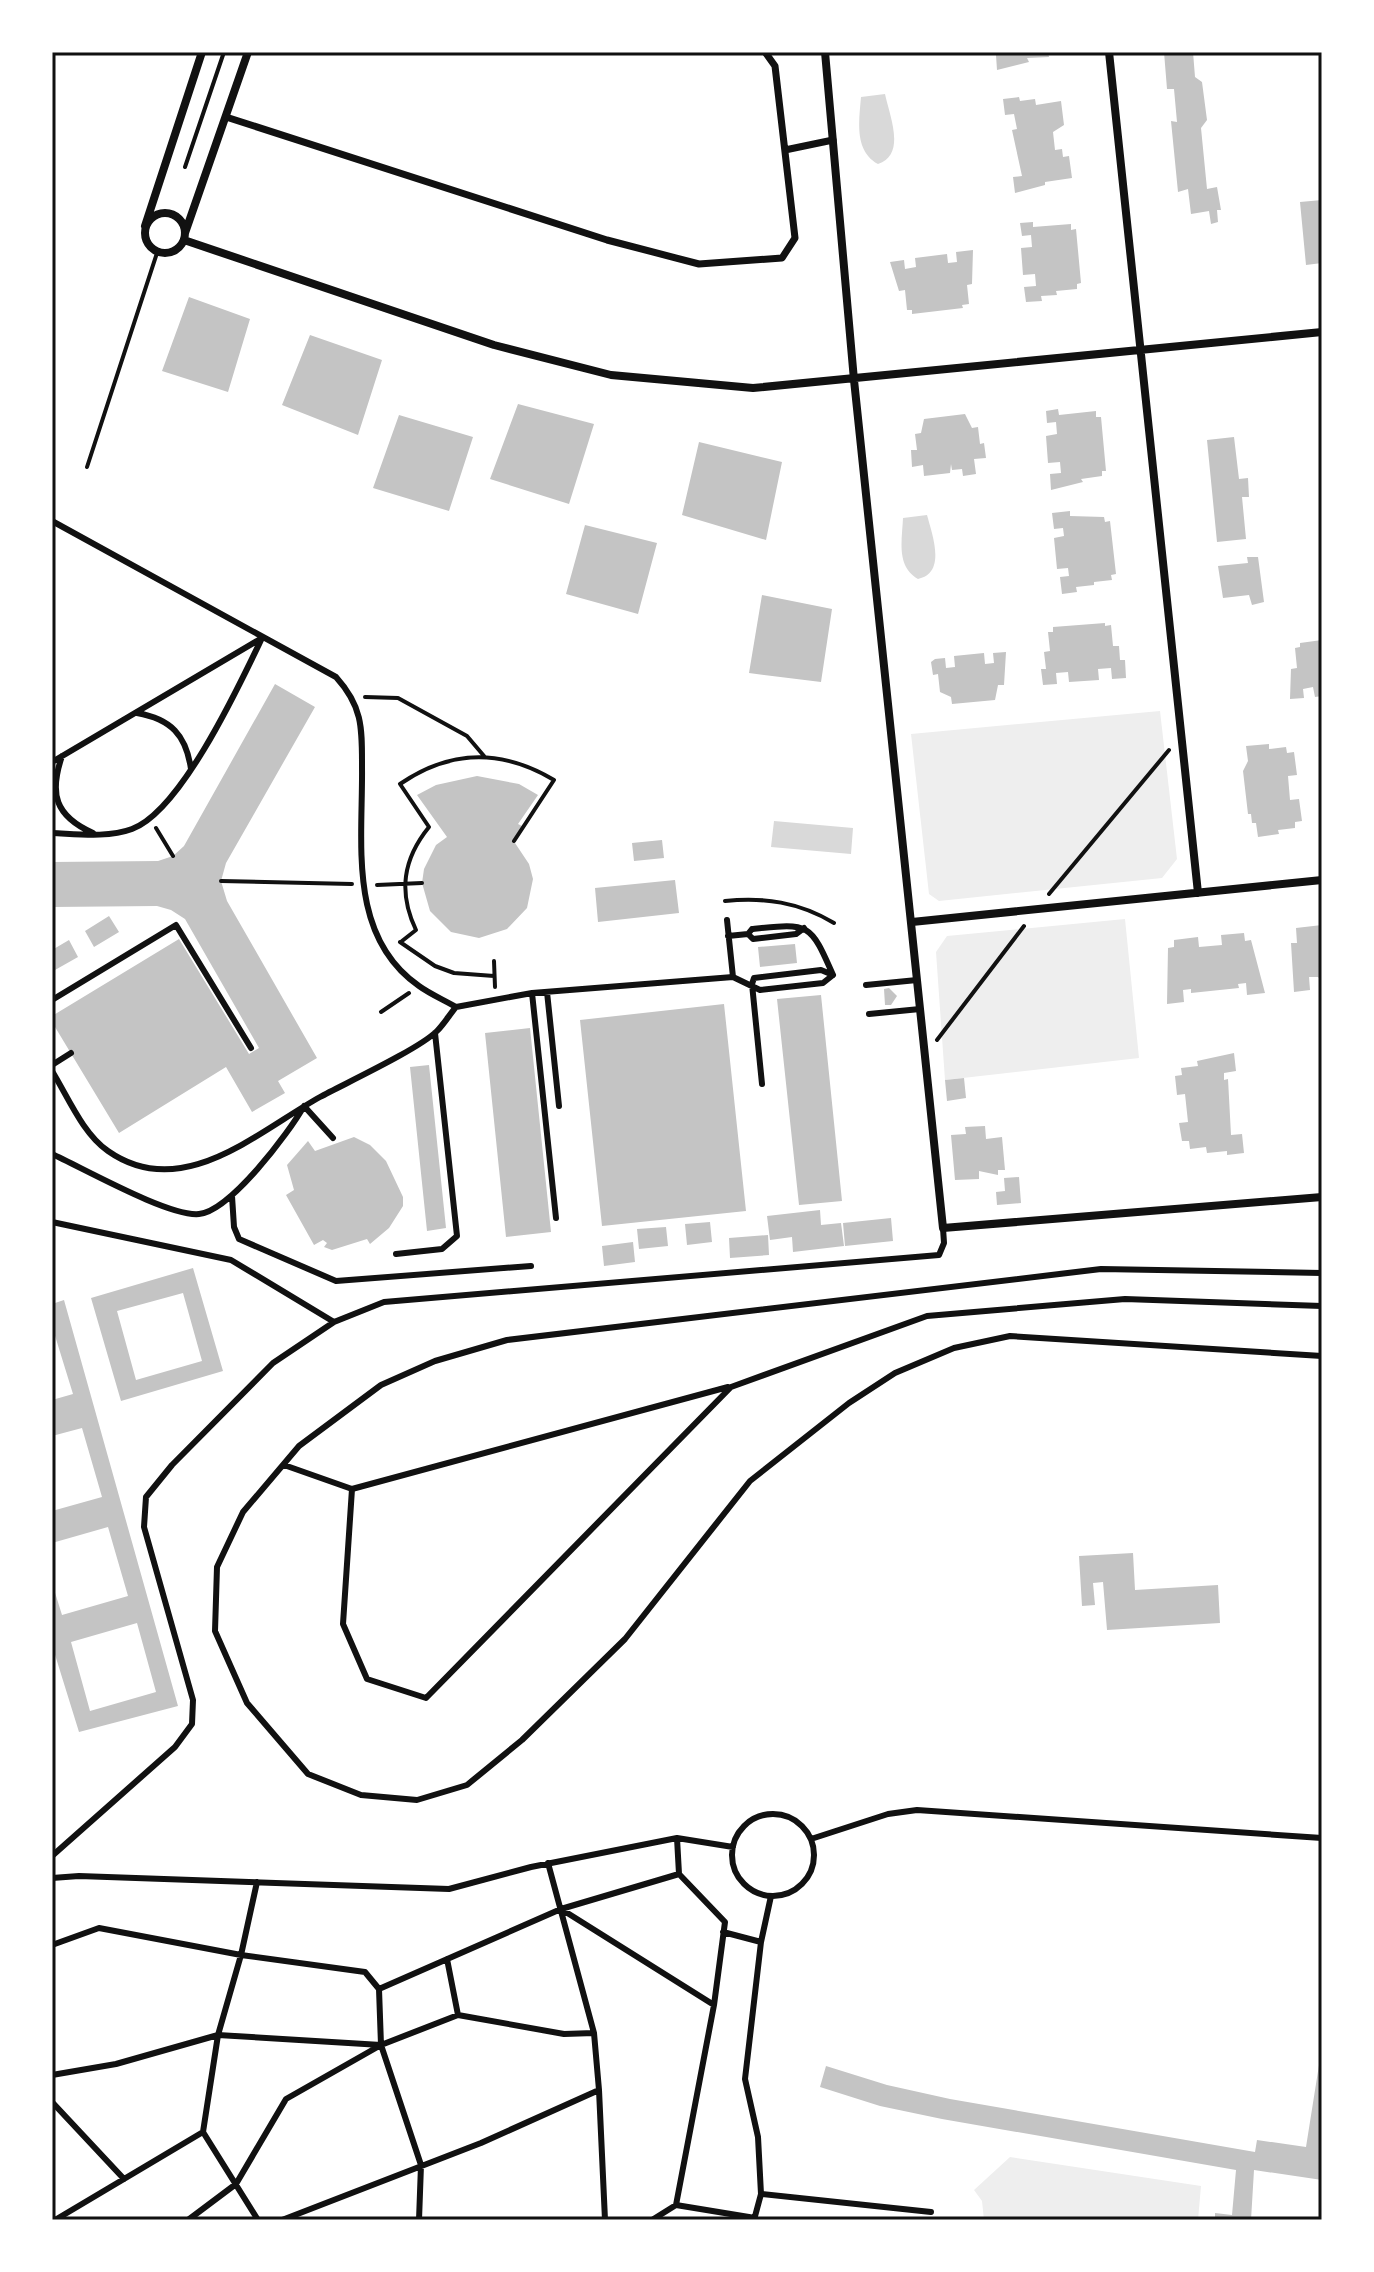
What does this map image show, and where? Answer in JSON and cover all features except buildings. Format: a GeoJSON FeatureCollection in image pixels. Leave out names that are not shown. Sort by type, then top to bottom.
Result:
{"type":"FeatureCollection","features":[{"type":"Feature","properties":{"kind":"street"},"geometry":{"type":"LineString","coordinates":[[202,52],[145,226],[146,242],[157,253],[173,252],[184,236],[248,52]]}},
{"type":"Feature","properties":{"kind":"street"},"geometry":{"type":"LineString","coordinates":[[226,117],[607,240],[699,264],[782,258],[795,238],[775,66],[765,52]]}},
{"type":"Feature","properties":{"kind":"street"},"geometry":{"type":"LineString","coordinates":[[825,52],[854,380],[943,1228],[1322,1197]]}},
{"type":"Feature","properties":{"kind":"street"},"geometry":{"type":"LineString","coordinates":[[1109,52],[1198,893]]}},
{"type":"Feature","properties":{"kind":"street"},"geometry":{"type":"LineString","coordinates":[[785,150],[833,140]]}},
{"type":"Feature","properties":{"kind":"street"},"geometry":{"type":"LineString","coordinates":[[145,226],[156,214],[172,213],[183,224],[184,236]]}},
{"type":"Feature","properties":{"kind":"street"},"geometry":{"type":"LineString","coordinates":[[184,236],[494,345],[611,375],[753,388],[1322,332]]}},
{"type":"Feature","properties":{"kind":"street"},"geometry":{"type":"LineString","coordinates":[[912,922],[1322,880]]}},
{"type":"Feature","properties":{"kind":"lane"},"geometry":{"type":"LineString","coordinates":[[52,521],[127,559],[262,638],[336,677],[354,697],[362,728],[365,908],[384,949],[419,986],[456,1007]]}},
{"type":"Feature","properties":{"kind":"lane"},"geometry":{"type":"LineString","coordinates":[[52,762],[262,638]]}},
{"type":"Feature","properties":{"kind":"lane"},"geometry":{"type":"LineString","coordinates":[[52,833],[97,834],[130,830],[150,819],[175,793],[191,769],[262,638]]}},
{"type":"Feature","properties":{"kind":"lane"},"geometry":{"type":"LineString","coordinates":[[137,713],[159,717],[176,729],[188,748],[191,769]]}},
{"type":"Feature","properties":{"kind":"lane"},"geometry":{"type":"LineString","coordinates":[[62,756],[54,780],[58,804],[74,824],[97,834]]}},
{"type":"Feature","properties":{"kind":"lane"},"geometry":{"type":"LineString","coordinates":[[727,920],[733,977]]}},
{"type":"Feature","properties":{"kind":"lane"},"geometry":{"type":"LineString","coordinates":[[52,1000],[176,925],[251,1048]]}},
{"type":"Feature","properties":{"kind":"lane"},"geometry":{"type":"LineString","coordinates":[[728,936],[748,934],[753,939],[782,936],[796,934],[804,928],[816,936],[833,975]]}},
{"type":"Feature","properties":{"kind":"lane"},"geometry":{"type":"LineString","coordinates":[[762,1084],[752,984],[754,978],[821,970],[833,975]]}},
{"type":"Feature","properties":{"kind":"lane"},"geometry":{"type":"LineString","coordinates":[[52,1071],[86,1127],[107,1151],[134,1164],[164,1170],[197,1166],[251,1141],[304,1106],[435,1033],[456,1007],[496,997],[532,993],[733,977],[760,990],[823,983],[833,975]]}},
{"type":"Feature","properties":{"kind":"lane"},"geometry":{"type":"LineString","coordinates":[[866,985],[917,980]]}},
{"type":"Feature","properties":{"kind":"lane"},"geometry":{"type":"LineString","coordinates":[[547,992],[559,1106]]}},
{"type":"Feature","properties":{"kind":"lane"},"geometry":{"type":"LineString","coordinates":[[532,993],[556,1218]]}},
{"type":"Feature","properties":{"kind":"lane"},"geometry":{"type":"LineString","coordinates":[[869,1014],[920,1009]]}},
{"type":"Feature","properties":{"kind":"lane"},"geometry":{"type":"LineString","coordinates":[[396,1254],[442,1249],[457,1236],[435,1033]]}},
{"type":"Feature","properties":{"kind":"lane"},"geometry":{"type":"LineString","coordinates":[[52,1065],[71,1053]]}},
{"type":"Feature","properties":{"kind":"lane"},"geometry":{"type":"LineString","coordinates":[[304,1106],[333,1138]]}},
{"type":"Feature","properties":{"kind":"lane"},"geometry":{"type":"LineString","coordinates":[[52,1154],[178,1212],[201,1214],[232,1196],[293,1125],[304,1106]]}},
{"type":"Feature","properties":{"kind":"lane"},"geometry":{"type":"LineString","coordinates":[[232,1196],[234,1227],[239,1239],[336,1281],[531,1266]]}},
{"type":"Feature","properties":{"kind":"lane"},"geometry":{"type":"LineString","coordinates":[[52,1222],[231,1260],[334,1322]]}},
{"type":"Feature","properties":{"kind":"lane"},"geometry":{"type":"LineString","coordinates":[[53,1853],[175,1747],[192,1724],[193,1700],[144,1527],[146,1497],[172,1465],[273,1363],[334,1322],[384,1302],[939,1255],[944,1243],[943,1228]]}},
{"type":"Feature","properties":{"kind":"lane"},"geometry":{"type":"LineString","coordinates":[[1322,1273],[1101,1269],[507,1340],[435,1361],[381,1385],[299,1446],[243,1512],[217,1567],[215,1631],[247,1703],[308,1774],[361,1795],[417,1800],[467,1785],[522,1740],[625,1639],[750,1481],[849,1403],[895,1373],[954,1348],[1010,1336],[1322,1356]]}},
{"type":"Feature","properties":{"kind":"lane"},"geometry":{"type":"LineString","coordinates":[[284,1465],[352,1489],[731,1387],[927,1316],[1125,1299],[1322,1306]]}},
{"type":"Feature","properties":{"kind":"lane"},"geometry":{"type":"LineString","coordinates":[[352,1489],[343,1624],[367,1679],[426,1698],[731,1387]]}},
{"type":"Feature","properties":{"kind":"lane"},"geometry":{"type":"LineString","coordinates":[[811,1839],[888,1814],[917,1810],[1322,1838]]}},
{"type":"Feature","properties":{"kind":"lane"},"geometry":{"type":"LineString","coordinates":[[762,1816],[791,1818],[811,1839],[814,1853],[807,1879],[784,1895],[757,1893],[737,1875],[733,1847],[748,1822],[762,1816]]}},
{"type":"Feature","properties":{"kind":"lane"},"geometry":{"type":"LineString","coordinates":[[52,1878],[79,1876],[449,1889],[548,1863],[677,1838],[733,1847]]}},
{"type":"Feature","properties":{"kind":"lane"},"geometry":{"type":"LineString","coordinates":[[676,2205],[714,2005],[725,1922],[679,1874],[677,1838]]}},
{"type":"Feature","properties":{"kind":"lane"},"geometry":{"type":"LineString","coordinates":[[548,1863],[594,2033],[605,2220]]}},
{"type":"Feature","properties":{"kind":"lane"},"geometry":{"type":"LineString","coordinates":[[379,1989],[561,1909],[679,1874]]}},
{"type":"Feature","properties":{"kind":"lane"},"geometry":{"type":"LineString","coordinates":[[257,1882],[241,1955],[218,2035],[203,2132],[258,2220]]}},
{"type":"Feature","properties":{"kind":"lane"},"geometry":{"type":"LineString","coordinates":[[652,2220],[676,2205],[755,2219],[761,2194],[758,2137],[745,2079],[761,1942],[771,1896]]}},
{"type":"Feature","properties":{"kind":"lane"},"geometry":{"type":"LineString","coordinates":[[561,1909],[714,2005]]}},
{"type":"Feature","properties":{"kind":"lane"},"geometry":{"type":"LineString","coordinates":[[52,1945],[99,1928],[241,1955],[365,1972],[379,1989],[381,2045],[421,2165],[419,2220]]}},
{"type":"Feature","properties":{"kind":"lane"},"geometry":{"type":"LineString","coordinates":[[723,1932],[761,1942]]}},
{"type":"Feature","properties":{"kind":"lane"},"geometry":{"type":"LineString","coordinates":[[447,1959],[458,2015]]}},
{"type":"Feature","properties":{"kind":"lane"},"geometry":{"type":"LineString","coordinates":[[188,2220],[236,2184],[286,2099],[381,2045],[458,2015],[564,2034],[594,2033]]}},
{"type":"Feature","properties":{"kind":"lane"},"geometry":{"type":"LineString","coordinates":[[52,2075],[116,2064],[218,2035],[381,2045]]}},
{"type":"Feature","properties":{"kind":"lane"},"geometry":{"type":"LineString","coordinates":[[282,2220],[481,2143],[599,2090]]}},
{"type":"Feature","properties":{"kind":"lane"},"geometry":{"type":"LineString","coordinates":[[52,2102],[124,2179]]}},
{"type":"Feature","properties":{"kind":"lane"},"geometry":{"type":"LineString","coordinates":[[55,2220],[203,2132]]}},
{"type":"Feature","properties":{"kind":"lane"},"geometry":{"type":"LineString","coordinates":[[761,2194],[931,2212]]}},
{"type":"Feature","properties":{"kind":"path"},"geometry":{"type":"LineString","coordinates":[[185,167],[224,52]]}},
{"type":"Feature","properties":{"kind":"path"},"geometry":{"type":"LineString","coordinates":[[167,160],[206,176]]}},
{"type":"Feature","properties":{"kind":"path"},"geometry":{"type":"LineString","coordinates":[[87,467],[157,253]]}},
{"type":"Feature","properties":{"kind":"path"},"geometry":{"type":"LineString","coordinates":[[354,697],[398,698],[467,736],[484,756]]}},
{"type":"Feature","properties":{"kind":"path"},"geometry":{"type":"LineString","coordinates":[[384,949],[416,930],[409,916],[403,884],[416,843],[429,827],[400,784],[440,762],[484,756],[521,763],[554,780],[514,841]]}},
{"type":"Feature","properties":{"kind":"path"},"geometry":{"type":"LineString","coordinates":[[161,837],[173,856]]}},
{"type":"Feature","properties":{"kind":"path"},"geometry":{"type":"LineString","coordinates":[[221,881],[363,884]]}},
{"type":"Feature","properties":{"kind":"path"},"geometry":{"type":"LineString","coordinates":[[384,885],[422,883]]}},
{"type":"Feature","properties":{"kind":"path"},"geometry":{"type":"LineString","coordinates":[[725,901],[757,897],[811,909],[834,923]]}},
{"type":"Feature","properties":{"kind":"path"},"geometry":{"type":"LineString","coordinates":[[402,941],[435,966],[454,973],[494,976]]}},
{"type":"Feature","properties":{"kind":"path"},"geometry":{"type":"LineString","coordinates":[[494,961],[496,997]]}},
{"type":"Feature","properties":{"kind":"path"},"geometry":{"type":"LineString","coordinates":[[381,1012],[419,986]]}},
{"type":"Feature","properties":{"kind":"shaded area"},"geometry":{"type":"Polygon","coordinates":[[[885,94],[894,143],[887,159],[878,164],[870,158],[862,143],[859,125],[861,97],[885,94]]]}},
{"type":"Feature","properties":{"kind":"shaded area"},"geometry":{"type":"Polygon","coordinates":[[[927,515],[935,561],[927,575],[918,579],[903,560],[903,518],[927,515]]]}},
{"type":"Feature","properties":{"kind":"shaded area"},"geometry":{"type":"Polygon","coordinates":[[[1160,711],[1177,859],[1162,878],[939,901],[929,894],[911,734],[1160,711]]]}},
{"type":"Feature","properties":{"kind":"shaded area"},"geometry":{"type":"Polygon","coordinates":[[[774,821],[853,828],[851,854],[771,847],[774,821]]]}},
{"type":"Feature","properties":{"kind":"shaded area"},"geometry":{"type":"Polygon","coordinates":[[[1125,919],[1139,1058],[945,1080],[936,952],[947,936],[1125,919]]]}},
{"type":"Feature","properties":{"kind":"shaded area"},"geometry":{"type":"Polygon","coordinates":[[[1010,2157],[1201,2186],[1198,2220],[984,2220],[982,2201],[974,2190],[1010,2157]]]}}]}
